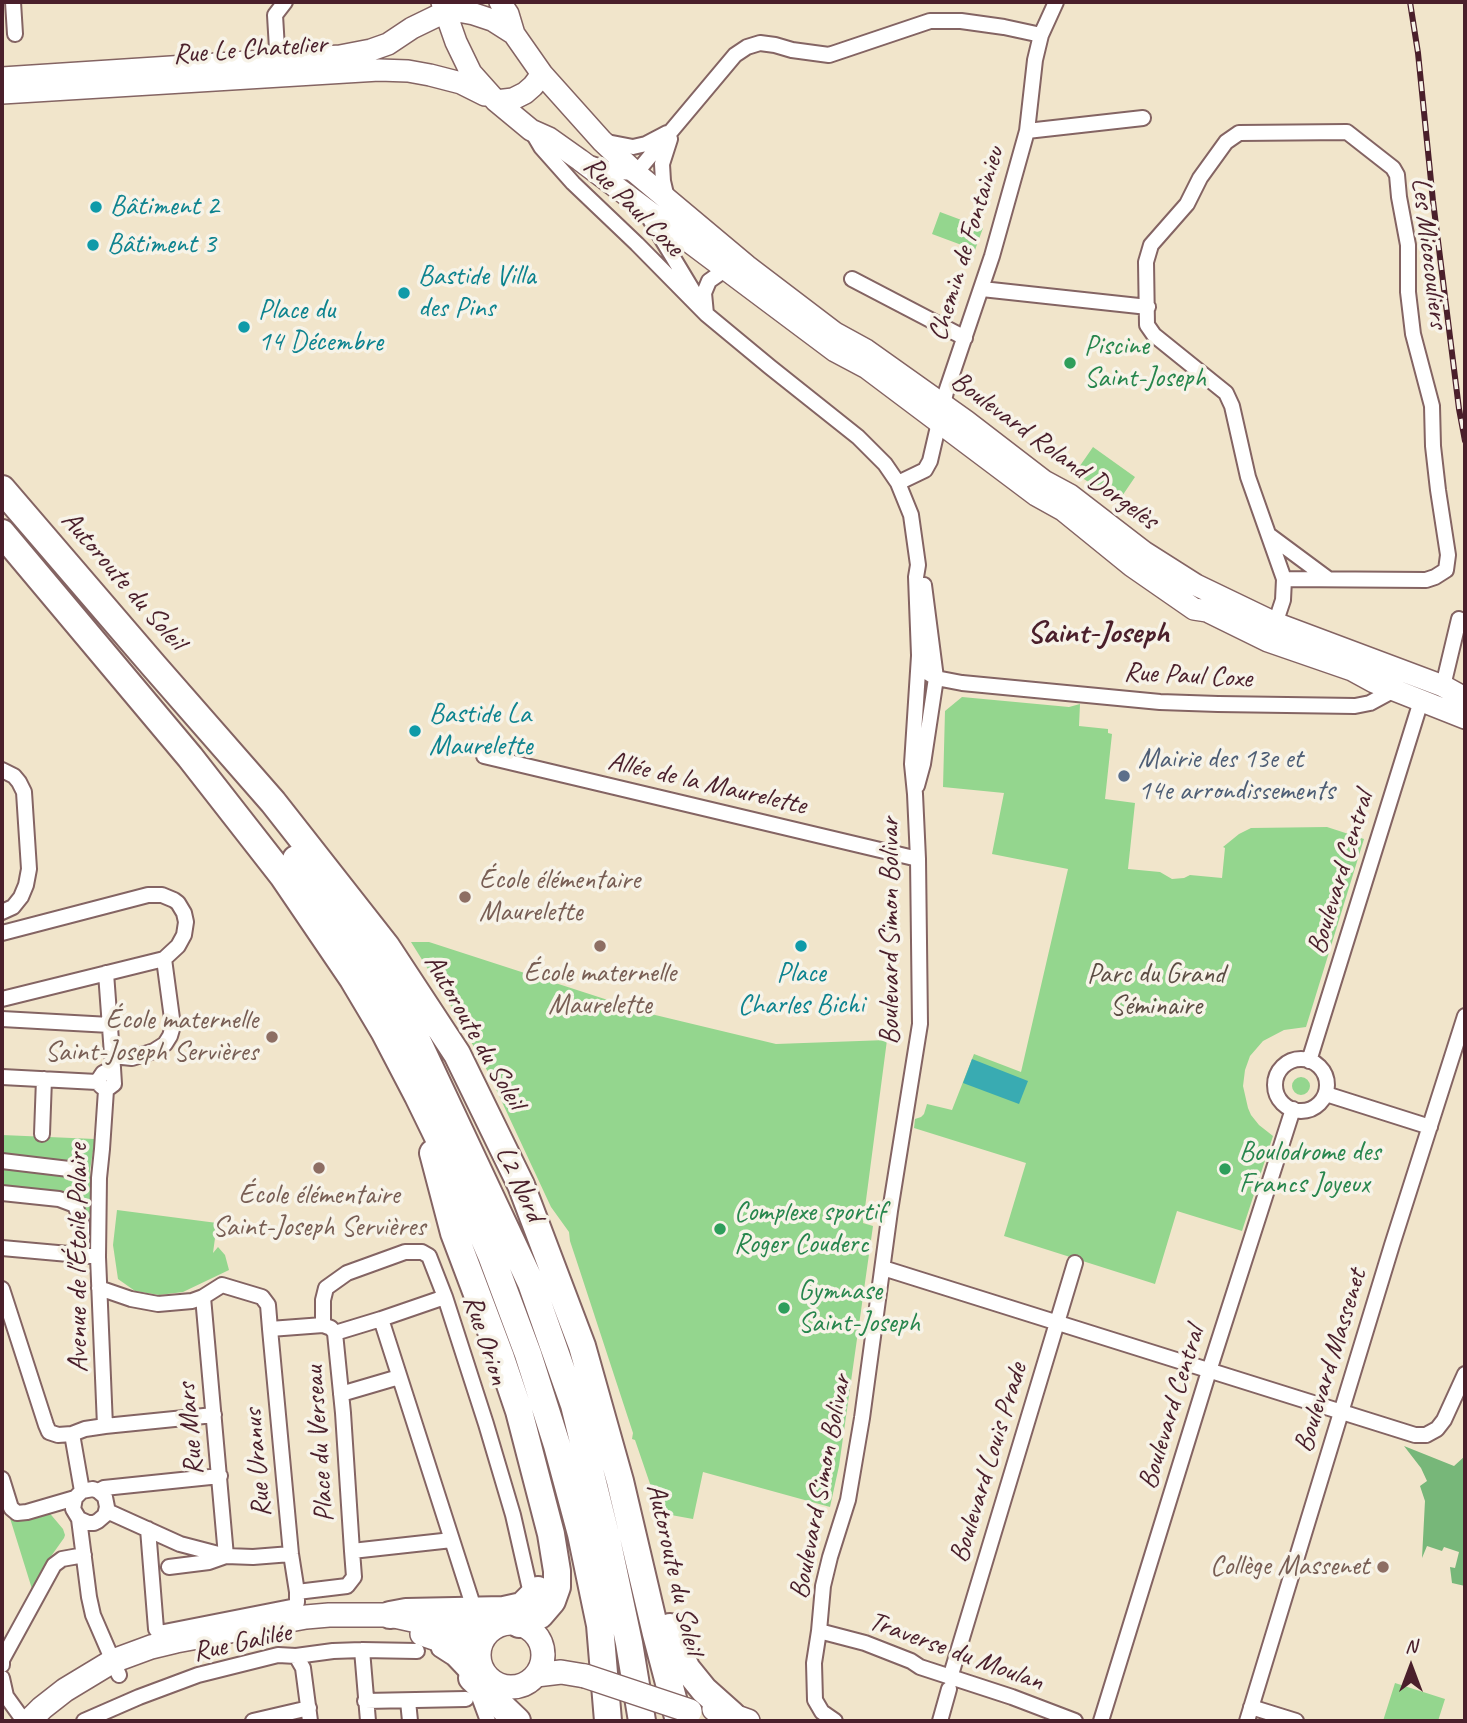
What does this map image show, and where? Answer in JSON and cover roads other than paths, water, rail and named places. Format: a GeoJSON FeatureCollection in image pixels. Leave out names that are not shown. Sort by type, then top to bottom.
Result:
{"type":"FeatureCollection","features":[{"type":"Feature","properties":{"kind":"highway","name":"Autoroute du Soleil"},"geometry":{"type":"LineString","coordinates":[[2,489],[274,802],[386,946],[457,1054],[521,1185],[586,1358],[620,1481],[656,1634],[685,1711]]}},
{"type":"Feature","properties":{"kind":"highway"},"geometry":{"type":"LineString","coordinates":[[2,533],[181,746],[283,876],[353,979],[418,1096],[491,1255],[528,1353],[578,1521],[623,1721]]}},
{"type":"Feature","properties":{"kind":"highway","name":"L2 Nord"},"geometry":{"type":"LineString","coordinates":[[154,666],[371,963],[409,1023],[531,1283],[574,1405],[607,1539],[642,1721]]}},
{"type":"Feature","properties":{"kind":"highway"},"geometry":{"type":"LineString","coordinates":[[418,1096],[454,1233],[519,1411],[551,1534],[557,1587],[552,1601],[540,1615],[519,1624]]}},
{"type":"Feature","properties":{"kind":"highway"},"geometry":{"type":"LineString","coordinates":[[521,1185],[543,1209],[581,1297],[642,1512],[673,1641],[694,1678],[733,1719]]}},
{"type":"Feature","properties":{"kind":"highway"},"geometry":{"type":"LineString","coordinates":[[390,1615],[406,1612],[504,1610],[522,1606],[537,1593],[542,1580],[543,1554],[533,1460]]}},
{"type":"Feature","properties":{"kind":"highway"},"geometry":{"type":"LineString","coordinates":[[600,1625],[608,1721]]}},
{"type":"Feature","properties":{"kind":"highway"},"geometry":{"type":"LineString","coordinates":[[472,1679],[517,1721]]}},
{"type":"Feature","properties":{"kind":"highway"},"geometry":{"type":"LineString","coordinates":[[504,1687],[534,1721]]}},
{"type":"Feature","properties":{"kind":"main road"},"geometry":{"type":"LineString","coordinates":[[500,2],[508,14],[514,34]]}},
{"type":"Feature","properties":{"kind":"main road","name":"Rue Le Chatelier"},"geometry":{"type":"LineString","coordinates":[[2,93],[279,69],[388,44],[412,29],[439,5]]}},
{"type":"Feature","properties":{"kind":"main road"},"geometry":{"type":"LineString","coordinates":[[439,5],[492,20],[514,34]]}},
{"type":"Feature","properties":{"kind":"main road"},"geometry":{"type":"LineString","coordinates":[[439,5],[471,73],[496,101],[513,99],[525,93],[542,74]]}},
{"type":"Feature","properties":{"kind":"main road","name":"Boulevard Roland Dorgelès"},"geometry":{"type":"LineString","coordinates":[[514,34],[542,74],[602,141],[636,173],[747,266],[835,333],[866,350],[940,413]]}},
{"type":"Feature","properties":{"kind":"main road","name":"Rue Le Chatelier"},"geometry":{"type":"LineString","coordinates":[[2,78],[279,69],[408,71],[461,83],[496,101]]}},
{"type":"Feature","properties":{"kind":"main road","name":"Boulevard Roland Dorgelès"},"geometry":{"type":"LineString","coordinates":[[496,101],[531,131],[549,138],[580,160],[835,351],[867,368],[1070,495],[1144,552],[1272,632],[1374,682],[1465,718]]}},
{"type":"Feature","properties":{"kind":"main road","name":"Boulevard Roland Dorgelès"},"geometry":{"type":"LineString","coordinates":[[1272,632],[1443,686],[1465,698]]}},
{"type":"Feature","properties":{"kind":"main road"},"geometry":{"type":"LineString","coordinates":[[29,1721],[58,1709],[151,1647],[176,1641],[306,1617],[355,1614],[390,1615],[474,1632],[491,1630]]}},
{"type":"Feature","properties":{"kind":"main road"},"geometry":{"type":"LineString","coordinates":[[519,1624],[534,1633],[539,1640],[543,1658],[541,1667],[530,1681],[504,1687],[487,1678],[482,1670],[472,1679],[481,1643],[491,1630],[499,1625],[519,1624]]}},
{"type":"Feature","properties":{"kind":"main road"},"geometry":{"type":"LineString","coordinates":[[116,1668],[132,1669],[169,1658],[294,1635],[356,1629],[416,1642],[433,1637],[448,1643],[472,1679]]}},
{"type":"Feature","properties":{"kind":"main road"},"geometry":{"type":"LineString","coordinates":[[542,1649],[584,1670],[685,1711],[733,1719]]}},
{"type":"Feature","properties":{"kind":"main road"},"geometry":{"type":"LineString","coordinates":[[536,1675],[584,1670]]}},
{"type":"Feature","properties":{"kind":"street"},"geometry":{"type":"LineString","coordinates":[[13,2],[15,34]]}},
{"type":"Feature","properties":{"kind":"street"},"geometry":{"type":"LineString","coordinates":[[279,69],[275,15],[285,2]]}},
{"type":"Feature","properties":{"kind":"street","name":"Chemin de Fontainieu"},"geometry":{"type":"LineString","coordinates":[[898,483],[925,470],[930,461],[940,413],[982,289],[1027,131],[1035,60],[1041,35],[1056,2]]}},
{"type":"Feature","properties":{"kind":"street"},"geometry":{"type":"LineString","coordinates":[[580,160],[618,172],[636,173],[735,55],[760,43],[829,55],[930,21],[961,20],[1041,35]]}},
{"type":"Feature","properties":{"kind":"street"},"geometry":{"type":"LineString","coordinates":[[1027,131],[1143,118]]}},
{"type":"Feature","properties":{"kind":"street"},"geometry":{"type":"LineString","coordinates":[[602,141],[633,147],[646,144],[674,129]]}},
{"type":"Feature","properties":{"kind":"street"},"geometry":{"type":"LineString","coordinates":[[667,199],[662,164],[674,129]]}},
{"type":"Feature","properties":{"kind":"street","name":"Rue Paul Coxe"},"geometry":{"type":"LineString","coordinates":[[531,131],[572,183],[706,314],[880,457],[898,483],[911,515],[936,678],[962,683],[1160,702],[1218,704],[1355,706],[1370,703],[1394,690]]}},
{"type":"Feature","properties":{"kind":"street","name":"Les Micocouliers"},"geometry":{"type":"LineString","coordinates":[[1272,632],[1283,600],[1284,579],[1248,477],[1232,406],[1226,393],[1154,335],[1147,325],[1146,262],[1151,245],[1187,204],[1200,178],[1226,142],[1239,133],[1347,132],[1394,168],[1397,176],[1408,245],[1408,292],[1413,334],[1432,406],[1433,446],[1448,555],[1446,570],[1426,580],[1284,579]]}},
{"type":"Feature","properties":{"kind":"street","name":"Rue Paul Coxe"},"geometry":{"type":"LineString","coordinates":[[636,173],[641,205],[706,314]]}},
{"type":"Feature","properties":{"kind":"street"},"geometry":{"type":"LineString","coordinates":[[706,314],[704,293],[709,281],[726,269]]}},
{"type":"Feature","properties":{"kind":"street"},"geometry":{"type":"LineString","coordinates":[[852,279],[965,338]]}},
{"type":"Feature","properties":{"kind":"street"},"geometry":{"type":"LineString","coordinates":[[982,289],[1148,307]]}},
{"type":"Feature","properties":{"kind":"street"},"geometry":{"type":"LineString","coordinates":[[1269,535],[1326,578]]}},
{"type":"Feature","properties":{"kind":"street","name":"Rue Paul Coxe"},"geometry":{"type":"LineString","coordinates":[[918,565],[916,577],[919,655]]}},
{"type":"Feature","properties":{"kind":"street"},"geometry":{"type":"LineString","coordinates":[[1443,686],[1459,619]]}},
{"type":"Feature","properties":{"kind":"street"},"geometry":{"type":"LineString","coordinates":[[915,794],[923,764],[936,678],[929,673],[919,655]]}},
{"type":"Feature","properties":{"kind":"street","name":"Boulevard Simon Bolivar"},"geometry":{"type":"LineString","coordinates":[[835,1721],[822,1712],[815,1700],[814,1663],[823,1586],[848,1500],[920,1024],[918,859],[912,764],[919,655]]}},
{"type":"Feature","properties":{"kind":"street","name":"Boulevard Central"},"geometry":{"type":"LineString","coordinates":[[1309,1060],[1420,701]]}},
{"type":"Feature","properties":{"kind":"street","name":"Allée de la Maurelette"},"geometry":{"type":"LineString","coordinates":[[484,757],[918,859]]}},
{"type":"Feature","properties":{"kind":"street"},"geometry":{"type":"LineString","coordinates":[[2,770],[14,776],[23,792],[29,869],[22,897],[13,907],[2,912]]}},
{"type":"Feature","properties":{"kind":"street"},"geometry":{"type":"LineString","coordinates":[[2,933],[148,895],[162,895],[178,903],[186,922],[178,946],[164,958],[2,999]]}},
{"type":"Feature","properties":{"kind":"street"},"geometry":{"type":"LineString","coordinates":[[106,973],[113,1062],[154,1051],[165,1044],[170,1036],[173,1026],[164,958]]}},
{"type":"Feature","properties":{"kind":"street","name":"Boulevard Massenet"},"geometry":{"type":"LineString","coordinates":[[1249,1714],[1465,1016]]}},
{"type":"Feature","properties":{"kind":"street"},"geometry":{"type":"LineString","coordinates":[[2,1019],[110,1025]]}},
{"type":"Feature","properties":{"kind":"street"},"geometry":{"type":"LineString","coordinates":[[1309,1060],[1323,1071],[1327,1082],[1326,1094],[1312,1109],[1293,1110],[1278,1096],[1276,1079],[1290,1062],[1309,1060]]}},
{"type":"Feature","properties":{"kind":"street","name":"Avenue de l'Étoile Polaire"},"geometry":{"type":"LineString","coordinates":[[105,1426],[98,1257],[99,1178],[102,1086],[114,1084],[113,1062]]}},
{"type":"Feature","properties":{"kind":"street"},"geometry":{"type":"LineString","coordinates":[[2,1077],[102,1086]]}},
{"type":"Feature","properties":{"kind":"street"},"geometry":{"type":"LineString","coordinates":[[41,1134],[44,1079]]}},
{"type":"Feature","properties":{"kind":"street"},"geometry":{"type":"LineString","coordinates":[[1326,1094],[1430,1127]]}},
{"type":"Feature","properties":{"kind":"street","name":"Boulevard Central"},"geometry":{"type":"LineString","coordinates":[[1101,1721],[1293,1110]]}},
{"type":"Feature","properties":{"kind":"street"},"geometry":{"type":"LineString","coordinates":[[2,1161],[69,1169]]}},
{"type":"Feature","properties":{"kind":"street"},"geometry":{"type":"LineString","coordinates":[[2,1193],[59,1199],[75,1205],[82,1224],[82,1254]]}},
{"type":"Feature","properties":{"kind":"street"},"geometry":{"type":"LineString","coordinates":[[2,1248],[98,1257]]}},
{"type":"Feature","properties":{"kind":"street","name":"Rue Orion"},"geometry":{"type":"LineString","coordinates":[[323,1325],[323,1300],[327,1286],[347,1273],[405,1252],[422,1252],[429,1256],[486,1424],[513,1515],[529,1585]]}},
{"type":"Feature","properties":{"kind":"street","name":"Boulevard Louis Prade"},"geometry":{"type":"LineString","coordinates":[[940,1721],[949,1683],[1075,1263]]}},
{"type":"Feature","properties":{"kind":"street"},"geometry":{"type":"LineString","coordinates":[[883,1268],[1415,1435],[1426,1435],[1437,1429],[1444,1420],[1465,1374]]}},
{"type":"Feature","properties":{"kind":"street","name":"Rue Uranus"},"geometry":{"type":"LineString","coordinates":[[203,1297],[222,1285],[262,1297],[268,1305],[291,1554],[297,1592]]}},
{"type":"Feature","properties":{"kind":"street"},"geometry":{"type":"LineString","coordinates":[[99,1288],[131,1299],[158,1304],[192,1301],[203,1297]]}},
{"type":"Feature","properties":{"kind":"street"},"geometry":{"type":"LineString","coordinates":[[2,1289],[49,1432],[58,1435],[72,1434],[105,1426],[214,1415]]}},
{"type":"Feature","properties":{"kind":"street","name":"Rue Mars"},"geometry":{"type":"LineString","coordinates":[[203,1297],[226,1556]]}},
{"type":"Feature","properties":{"kind":"street"},"geometry":{"type":"LineString","coordinates":[[270,1329],[323,1325],[335,1333],[445,1297]]}},
{"type":"Feature","properties":{"kind":"street"},"geometry":{"type":"LineString","coordinates":[[381,1320],[471,1599]]}},
{"type":"Feature","properties":{"kind":"street","name":"Place du Verseau"},"geometry":{"type":"LineString","coordinates":[[297,1592],[347,1587],[354,1577],[335,1333]]}},
{"type":"Feature","properties":{"kind":"street"},"geometry":{"type":"LineString","coordinates":[[341,1394],[399,1377]]}},
{"type":"Feature","properties":{"kind":"street"},"geometry":{"type":"LineString","coordinates":[[72,1434],[78,1494],[73,1509],[79,1519],[89,1597],[93,1615],[116,1668]]}},
{"type":"Feature","properties":{"kind":"street"},"geometry":{"type":"LineString","coordinates":[[98,1491],[104,1488],[220,1476]]}},
{"type":"Feature","properties":{"kind":"street"},"geometry":{"type":"LineString","coordinates":[[2,1479],[11,1508],[17,1513],[93,1489],[102,1493],[107,1502],[102,1516],[88,1537],[84,1555]]}},
{"type":"Feature","properties":{"kind":"street"},"geometry":{"type":"LineString","coordinates":[[79,1519],[88,1523],[102,1516],[148,1529],[180,1544],[226,1556],[291,1554]]}},
{"type":"Feature","properties":{"kind":"street"},"geometry":{"type":"LineString","coordinates":[[148,1529],[156,1629],[159,1633],[296,1606],[297,1592]]}},
{"type":"Feature","properties":{"kind":"street"},"geometry":{"type":"LineString","coordinates":[[352,1551],[452,1540]]}},
{"type":"Feature","properties":{"kind":"street"},"geometry":{"type":"LineString","coordinates":[[2,1662],[54,1565],[62,1559],[84,1555]]}},
{"type":"Feature","properties":{"kind":"street"},"geometry":{"type":"LineString","coordinates":[[169,1567],[209,1562],[226,1556]]}},
{"type":"Feature","properties":{"kind":"street","name":"Traverse du Moulan"},"geometry":{"type":"LineString","coordinates":[[819,1631],[865,1643],[949,1683],[1012,1697],[1075,1721]]}},
{"type":"Feature","properties":{"kind":"street","name":"Rue Galilée"},"geometry":{"type":"LineString","coordinates":[[84,1721],[198,1675],[278,1655],[362,1650],[416,1642]]}},
{"type":"Feature","properties":{"kind":"street"},"geometry":{"type":"LineString","coordinates":[[362,1650],[368,1721]]}},
{"type":"Feature","properties":{"kind":"street"},"geometry":{"type":"LineString","coordinates":[[253,1721],[310,1715],[303,1668],[296,1656]]}},
{"type":"Feature","properties":{"kind":"street"},"geometry":{"type":"LineString","coordinates":[[2,1678],[6,1696],[24,1721]]}},
{"type":"Feature","properties":{"kind":"street"},"geometry":{"type":"LineString","coordinates":[[365,1701],[408,1700],[472,1679],[488,1721]]}},
{"type":"Feature","properties":{"kind":"street"},"geometry":{"type":"LineString","coordinates":[[408,1700],[410,1721]]}},
{"type":"Feature","properties":{"kind":"street"},"geometry":{"type":"LineString","coordinates":[[1249,1714],[1296,1721]]}},
{"type":"Feature","properties":{"kind":"water"},"geometry":{"type":"Polygon","coordinates":[[[972,1059],[1028,1081],[1019,1104],[963,1083],[972,1059]]]}},
{"type":"Feature","properties":{"kind":"railway"},"geometry":{"type":"LineString","coordinates":[[1410,2],[1465,441]]}},
{"type":"Feature","properties":{"kind":"place","name":"Bâtiment 2"},"geometry":{"type":"Point","coordinates":[96,207]}},
{"type":"Feature","properties":{"kind":"place","name":"Bâtiment 3"},"geometry":{"type":"Point","coordinates":[93,245]}},
{"type":"Feature","properties":{"kind":"place","name":"Bastide Villa des Pins"},"geometry":{"type":"Point","coordinates":[404,293]}},
{"type":"Feature","properties":{"kind":"place","name":"Place du 14 Décembre"},"geometry":{"type":"Point","coordinates":[244,327]}},
{"type":"Feature","properties":{"kind":"place","name":"Piscine Saint-Joseph"},"geometry":{"type":"Point","coordinates":[1070,363]}},
{"type":"Feature","properties":{"kind":"place","name":"Bastide La Maurelette"},"geometry":{"type":"Point","coordinates":[415,731]}},
{"type":"Feature","properties":{"kind":"place","name":"Mairie des 13e et 14e arrondissements"},"geometry":{"type":"Point","coordinates":[1124,776]}},
{"type":"Feature","properties":{"kind":"place","name":"École élémentaire Maurelette"},"geometry":{"type":"Point","coordinates":[465,897]}},
{"type":"Feature","properties":{"kind":"place","name":"École maternelle Maurelette"},"geometry":{"type":"Point","coordinates":[600,946]}},
{"type":"Feature","properties":{"kind":"place","name":"Place Charles Bichi"},"geometry":{"type":"Point","coordinates":[801,946]}},
{"type":"Feature","properties":{"kind":"place","name":"École maternelle Saint-Joseph Servières"},"geometry":{"type":"Point","coordinates":[272,1037]}},
{"type":"Feature","properties":{"kind":"place","name":"École élémentaire Saint-Joseph Servières"},"geometry":{"type":"Point","coordinates":[319,1168]}},
{"type":"Feature","properties":{"kind":"place","name":"Boulodrome des Francs Joyeux"},"geometry":{"type":"Point","coordinates":[1225,1169]}},
{"type":"Feature","properties":{"kind":"place","name":"Complexe sportif Roger Couderc"},"geometry":{"type":"Point","coordinates":[720,1229]}},
{"type":"Feature","properties":{"kind":"place","name":"Gymnase Saint-Joseph"},"geometry":{"type":"Point","coordinates":[784,1308]}},
{"type":"Feature","properties":{"kind":"place","name":"Collège Massenet"},"geometry":{"type":"Point","coordinates":[1383,1567]}},
{"type":"Feature","properties":{"kind":"district","name":"Saint-Joseph"},"geometry":{"type":"Point","coordinates":[1098,634]}},
{"type":"Feature","properties":{"kind":"park label","name":"Parc du Grand Séminaire"},"geometry":{"type":"Point","coordinates":[1156,991]}}]}
